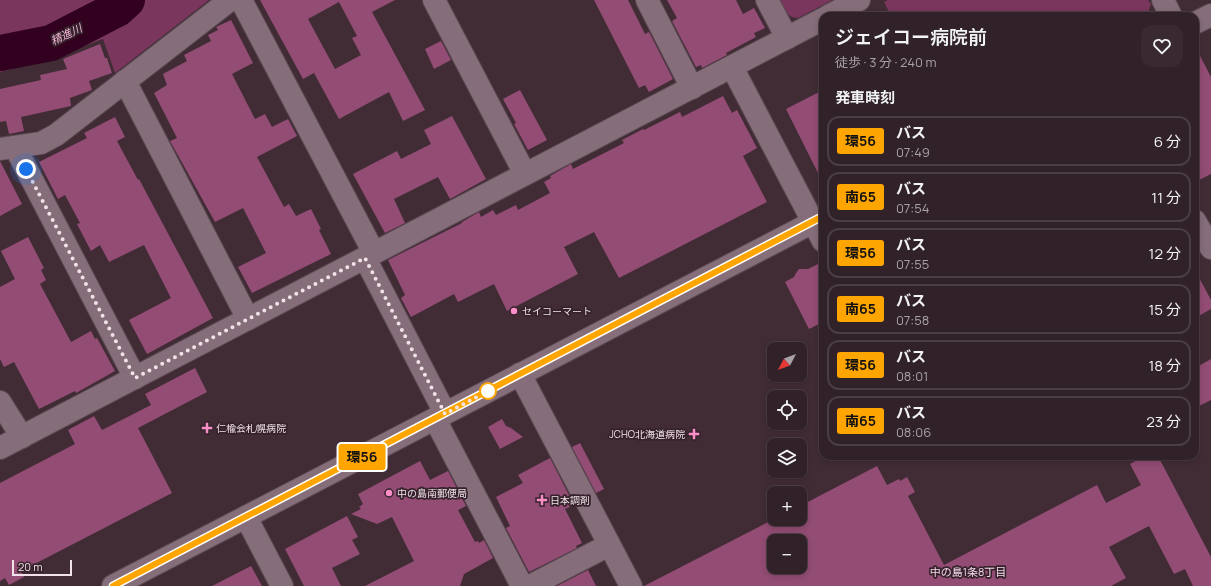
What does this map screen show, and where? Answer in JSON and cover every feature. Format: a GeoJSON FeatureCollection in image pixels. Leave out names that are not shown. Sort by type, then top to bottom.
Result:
{"type":"FeatureCollection","features":[{"type":"Feature","properties":{"kind":"street"},"geometry":{"type":"LineString","coordinates":[[135,378],[7,148],[41,142],[49,139],[230,0]]}},
{"type":"Feature","properties":{"kind":"street"},"geometry":{"type":"LineString","coordinates":[[241,0],[370,255],[440,416],[522,586]]}},
{"type":"Feature","properties":{"kind":"street"},"geometry":{"type":"LineString","coordinates":[[434,0],[525,174]]}},
{"type":"Feature","properties":{"kind":"street"},"geometry":{"type":"LineString","coordinates":[[647,0],[692,88]]}},
{"type":"Feature","properties":{"kind":"street"},"geometry":{"type":"LineString","coordinates":[[767,0],[787,38]]}},
{"type":"Feature","properties":{"kind":"street"},"geometry":{"type":"LineString","coordinates":[[836,12],[859,0]]}},
{"type":"Feature","properties":{"kind":"street"},"geometry":{"type":"LineString","coordinates":[[1163,0],[1169,12]]}},
{"type":"Feature","properties":{"kind":"street"},"geometry":{"type":"LineString","coordinates":[[1199,21],[1211,14]]}},
{"type":"Feature","properties":{"kind":"street"},"geometry":{"type":"LineString","coordinates":[[0,448],[819,21]]}},
{"type":"Feature","properties":{"kind":"street"},"geometry":{"type":"LineString","coordinates":[[113,586],[818,219],[732,67]]}},
{"type":"Feature","properties":{"kind":"street"},"geometry":{"type":"LineString","coordinates":[[125,81],[248,319]]}},
{"type":"Feature","properties":{"kind":"street"},"geometry":{"type":"LineString","coordinates":[[520,374],[630,586]]}},
{"type":"Feature","properties":{"kind":"street"},"geometry":{"type":"LineString","coordinates":[[0,402],[22,437]]}},
{"type":"Feature","properties":{"kind":"street"},"geometry":{"type":"LineString","coordinates":[[246,517],[282,586]]}},
{"type":"Feature","properties":{"kind":"street"},"geometry":{"type":"LineString","coordinates":[[530,586],[609,545]]}},
{"type":"Feature","properties":{"kind":"shaded area"},"geometry":{"type":"Polygon","coordinates":[[[0,0],[209,0],[115,73],[103,39],[43,61],[0,72],[0,0]]]}},
{"type":"Feature","properties":{"kind":"shaded area"},"geometry":{"type":"Polygon","coordinates":[[[780,0],[832,0],[798,18],[794,18],[785,10],[780,0]]]}},
{"type":"Feature","properties":{"kind":"shaded area"},"geometry":{"type":"Polygon","coordinates":[[[888,0],[1148,0],[1151,4],[1148,12],[889,12],[884,2],[888,0]]]}},
{"type":"Feature","properties":{"kind":"building"},"geometry":{"type":"Polygon","coordinates":[[[260,0],[395,0],[372,12],[425,110],[403,121],[389,92],[339,119],[314,73],[303,79],[260,0]],[[339,2],[308,19],[335,69],[361,55],[352,38],[357,36],[339,2]]]}},
{"type":"Feature","properties":{"kind":"building"},"geometry":{"type":"Polygon","coordinates":[[[594,0],[628,0],[645,34],[649,32],[673,79],[649,92],[645,85],[639,88],[594,0]]]}},
{"type":"Feature","properties":{"kind":"building"},"geometry":{"type":"Polygon","coordinates":[[[667,0],[736,0],[743,14],[754,8],[765,28],[754,33],[756,37],[726,53],[727,55],[702,68],[701,65],[696,67],[672,21],[677,18],[667,0]]]}},
{"type":"Feature","properties":{"kind":"building"},"geometry":{"type":"Polygon","coordinates":[[[231,20],[253,63],[232,74],[255,119],[265,114],[272,127],[288,119],[297,136],[257,157],[284,207],[289,204],[296,216],[311,209],[321,229],[319,230],[331,254],[252,293],[238,267],[266,253],[243,208],[215,222],[170,141],[177,138],[154,93],[167,85],[163,74],[187,61],[184,55],[211,41],[208,35],[218,30],[216,27],[231,20]]]}},
{"type":"Feature","properties":{"kind":"building"},"geometry":{"type":"Polygon","coordinates":[[[441,41],[451,60],[434,69],[425,49],[441,41]]]}},
{"type":"Feature","properties":{"kind":"building"},"geometry":{"type":"Polygon","coordinates":[[[100,44],[112,73],[89,81],[92,90],[70,98],[71,106],[21,117],[24,131],[9,134],[6,121],[0,122],[0,89],[41,80],[40,75],[67,69],[63,59],[100,44]]]}},
{"type":"Feature","properties":{"kind":"building"},"geometry":{"type":"Polygon","coordinates":[[[1199,54],[1211,77],[1211,174],[1199,180],[1199,54]]]}},
{"type":"Feature","properties":{"kind":"building"},"geometry":{"type":"Polygon","coordinates":[[[520,90],[547,140],[528,150],[503,99],[520,90]]]}},
{"type":"Feature","properties":{"kind":"building"},"geometry":{"type":"Polygon","coordinates":[[[819,92],[819,175],[786,109],[819,92]]]}},
{"type":"Feature","properties":{"kind":"building"},"geometry":{"type":"Polygon","coordinates":[[[723,96],[732,113],[737,110],[757,148],[743,156],[767,202],[619,278],[594,232],[564,247],[578,274],[507,311],[494,284],[458,302],[454,294],[411,317],[401,298],[405,295],[388,260],[462,223],[479,212],[481,217],[493,210],[496,215],[516,205],[518,210],[550,193],[544,182],[551,178],[550,176],[571,164],[573,169],[624,143],[622,140],[643,129],[644,130],[680,112],[682,117],[723,96]]]}},
{"type":"Feature","properties":{"kind":"building"},"geometry":{"type":"Polygon","coordinates":[[[452,116],[486,179],[450,199],[438,177],[394,199],[405,223],[385,233],[353,174],[397,151],[401,159],[431,144],[424,130],[452,116]]]}},
{"type":"Feature","properties":{"kind":"building"},"geometry":{"type":"Polygon","coordinates":[[[115,117],[125,137],[117,141],[138,180],[139,179],[213,318],[147,354],[129,320],[171,298],[144,245],[109,262],[100,245],[91,251],[77,224],[80,223],[65,195],[58,199],[39,162],[87,138],[84,133],[115,117]]]}},
{"type":"Feature","properties":{"kind":"building"},"geometry":{"type":"Polygon","coordinates":[[[0,161],[22,204],[0,216],[0,161]]]}},
{"type":"Feature","properties":{"kind":"building"},"geometry":{"type":"Polygon","coordinates":[[[28,237],[44,268],[41,270],[46,280],[40,284],[71,342],[91,331],[95,339],[97,338],[115,371],[76,393],[75,391],[39,409],[14,362],[4,367],[0,359],[0,287],[15,279],[1,251],[28,237]]]}},
{"type":"Feature","properties":{"kind":"building"},"geometry":{"type":"Polygon","coordinates":[[[818,264],[819,266],[819,324],[809,329],[785,282],[794,277],[799,269],[808,269],[818,264]]]}},
{"type":"Feature","properties":{"kind":"building"},"geometry":{"type":"Polygon","coordinates":[[[1199,278],[1211,300],[1211,309],[1199,316],[1199,278]]]}},
{"type":"Feature","properties":{"kind":"building"},"geometry":{"type":"Polygon","coordinates":[[[1211,359],[1211,400],[1199,406],[1199,366],[1211,359]]]}},
{"type":"Feature","properties":{"kind":"building"},"geometry":{"type":"Polygon","coordinates":[[[195,368],[207,392],[138,428],[172,493],[21,571],[24,577],[9,585],[5,578],[0,581],[0,483],[75,444],[68,430],[94,416],[102,430],[151,405],[145,394],[195,368]]]}},
{"type":"Feature","properties":{"kind":"building"},"geometry":{"type":"Polygon","coordinates":[[[502,419],[506,426],[523,437],[500,449],[488,427],[502,419]]]}},
{"type":"Feature","properties":{"kind":"building"},"geometry":{"type":"Polygon","coordinates":[[[580,443],[604,489],[596,493],[572,447],[580,443]]]}},
{"type":"Feature","properties":{"kind":"building"},"geometry":{"type":"Polygon","coordinates":[[[550,458],[574,505],[565,509],[582,543],[576,546],[577,548],[529,572],[506,528],[510,526],[496,497],[523,483],[518,475],[550,458]]]}},
{"type":"Feature","properties":{"kind":"building"},"geometry":{"type":"Polygon","coordinates":[[[1138,460],[1160,460],[1211,557],[1211,586],[1193,586],[1185,569],[1174,574],[1149,526],[1109,547],[1126,578],[1111,586],[644,586],[767,523],[767,526],[807,526],[807,502],[877,466],[887,485],[907,477],[915,492],[908,496],[944,565],[1097,485],[1106,503],[1141,485],[1130,464],[1138,460]]]}},
{"type":"Feature","properties":{"kind":"building"},"geometry":{"type":"Polygon","coordinates":[[[420,461],[430,480],[448,471],[466,506],[458,510],[475,542],[478,541],[479,543],[484,540],[493,558],[464,574],[460,586],[365,586],[414,561],[392,517],[377,524],[351,514],[361,509],[359,507],[363,504],[358,494],[420,461]]]}},
{"type":"Feature","properties":{"kind":"building"},"geometry":{"type":"Polygon","coordinates":[[[347,516],[358,537],[352,540],[360,554],[332,568],[341,586],[304,586],[285,549],[347,516]]]}},
{"type":"Feature","properties":{"kind":"building"},"geometry":{"type":"Polygon","coordinates":[[[251,566],[262,586],[212,586],[251,566]]]}},
{"type":"Feature","properties":{"kind":"building"},"geometry":{"type":"Polygon","coordinates":[[[588,570],[596,586],[557,586],[588,570]]]}},
{"type":"Feature","properties":{"kind":"waterway","name":"精進川"},"geometry":{"type":"LineString","coordinates":[[0,53],[51,43],[117,9],[127,0]]}},
{"type":"Feature","properties":{"kind":"bus line","name":"環56"},"geometry":{"type":"LineString","coordinates":[[113,586],[819,218]]}},
{"type":"Feature","properties":{"kind":"place","name":"セイコーマート"},"geometry":{"type":"Point","coordinates":[514,311]}},
{"type":"Feature","properties":{"kind":"place","name":"仁楡会札幌病院"},"geometry":{"type":"Point","coordinates":[207,428]}},
{"type":"Feature","properties":{"kind":"place","name":"JCHO北海道病院"},"geometry":{"type":"Point","coordinates":[694,434]}},
{"type":"Feature","properties":{"kind":"place","name":"中の島南郵便局"},"geometry":{"type":"Point","coordinates":[389,493]}},
{"type":"Feature","properties":{"kind":"place","name":"日本調剤"},"geometry":{"type":"Point","coordinates":[542,500]}},
{"type":"Feature","properties":{"kind":"district","name":"中の島1条8丁目"},"geometry":{"type":"Point","coordinates":[968,571]}},
{"type":"Feature","properties":{"kind":"route"},"geometry":{"type":"LineString","coordinates":[[26,169],[135,378],[365,258],[445,414],[488,391]]}}]}
